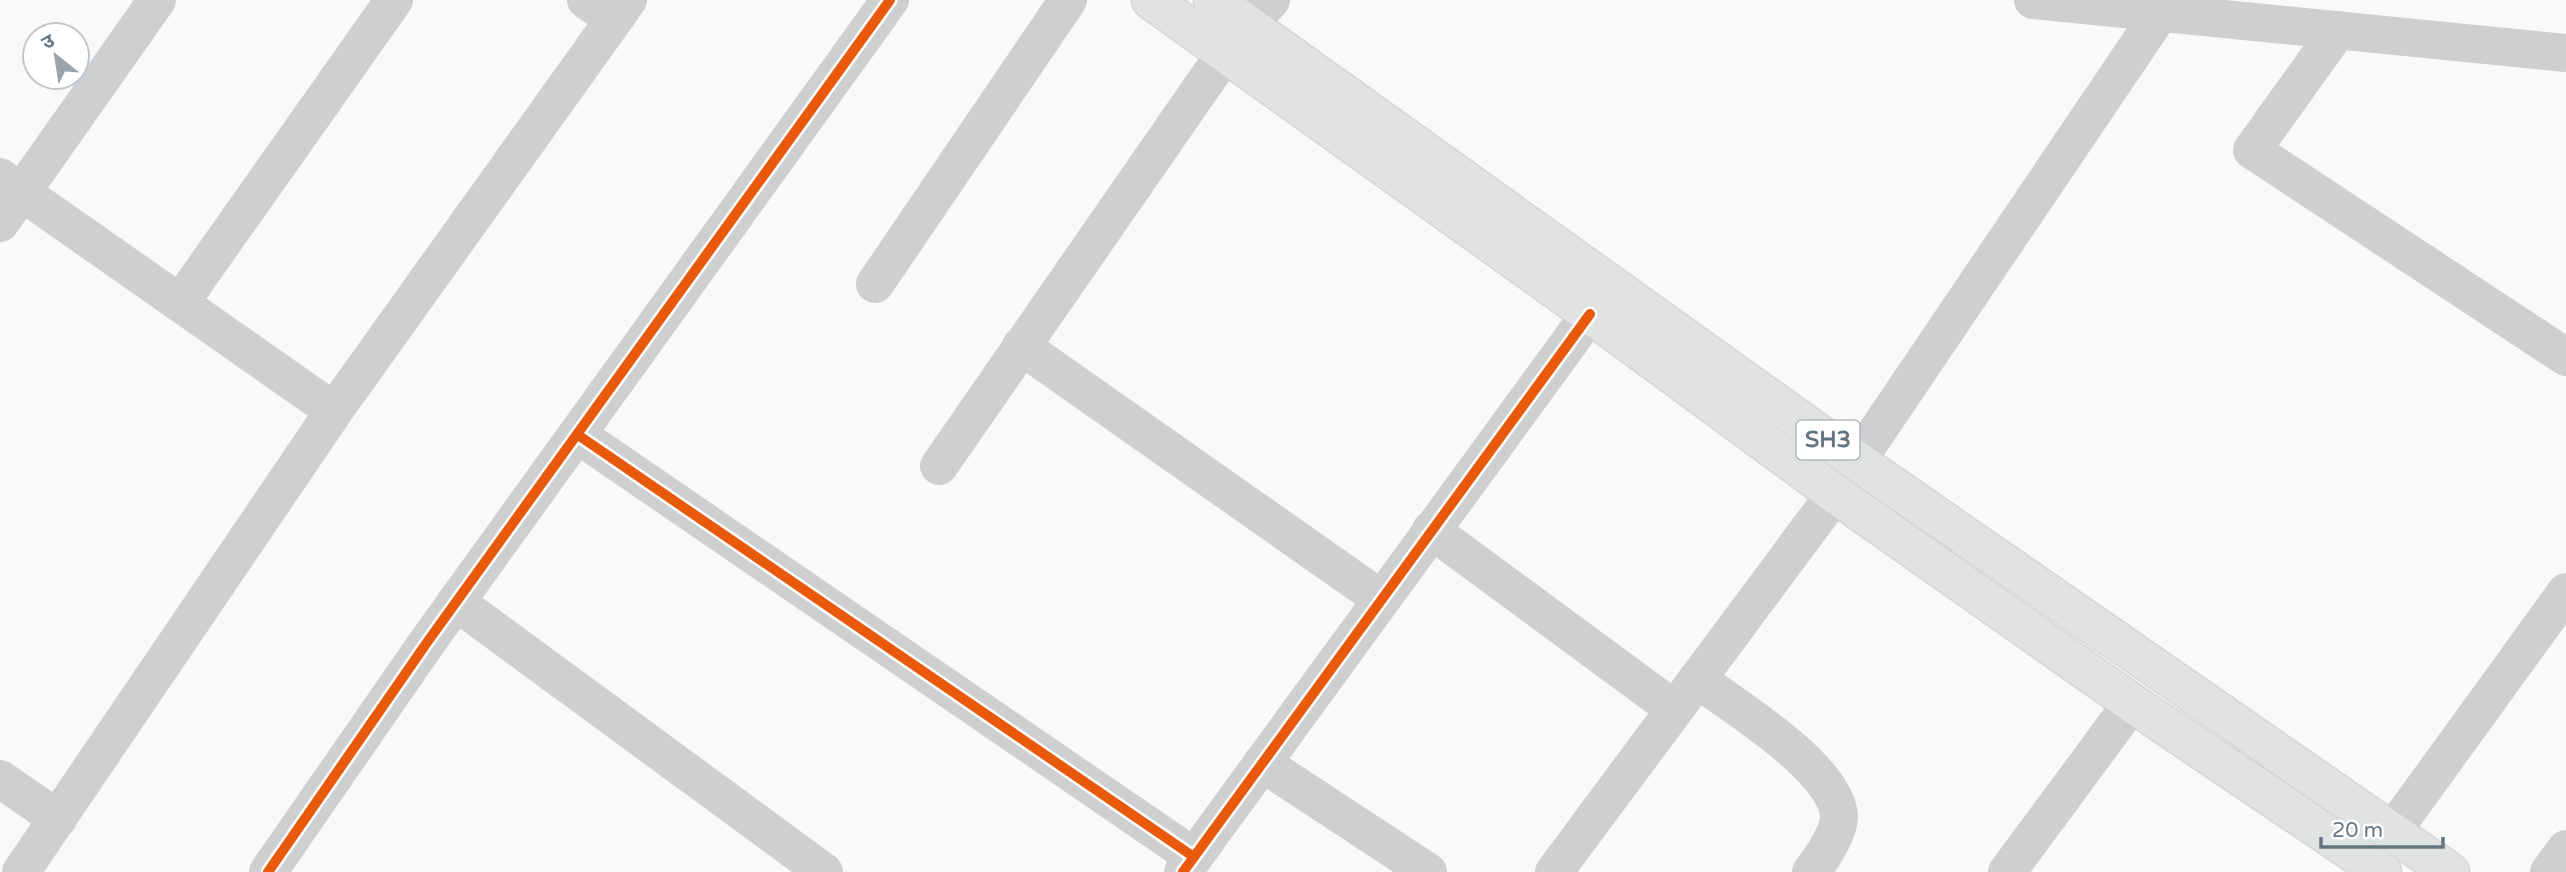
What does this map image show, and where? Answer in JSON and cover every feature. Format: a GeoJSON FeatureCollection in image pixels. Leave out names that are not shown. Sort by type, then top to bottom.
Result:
{"type":"FeatureCollection","features":[{"type":"Feature","properties":{"kind":"main road","name":"SH3"},"geometry":{"type":"LineString","coordinates":[[1150,0],[1248,26],[1590,314],[1835,494],[2132,704],[2382,872]]}},
{"type":"Feature","properties":{"kind":"main road","name":"SH3"},"geometry":{"type":"LineString","coordinates":[[1213,0],[1857,461],[2450,872]]}},
{"type":"Feature","properties":{"kind":"street"},"geometry":{"type":"LineString","coordinates":[[0,223],[11,185],[157,0]]}},
{"type":"Feature","properties":{"kind":"street"},"geometry":{"type":"LineString","coordinates":[[180,303],[394,0]]}},
{"type":"Feature","properties":{"kind":"street"},"geometry":{"type":"LineString","coordinates":[[268,872],[456,602],[890,0]]}},
{"type":"Feature","properties":{"kind":"street"},"geometry":{"type":"LineString","coordinates":[[875,284],[1068,0]]}},
{"type":"Feature","properties":{"kind":"street"},"geometry":{"type":"LineString","coordinates":[[2033,0],[2566,53]]}},
{"type":"Feature","properties":{"kind":"street"},"geometry":{"type":"LineString","coordinates":[[21,872],[609,6]]}},
{"type":"Feature","properties":{"kind":"street"},"geometry":{"type":"LineString","coordinates":[[1857,461],[2160,13]]}},
{"type":"Feature","properties":{"kind":"street"},"geometry":{"type":"LineString","coordinates":[[939,466],[1248,26]]}},
{"type":"Feature","properties":{"kind":"street"},"geometry":{"type":"LineString","coordinates":[[2337,30],[2252,150],[2566,357]]}},
{"type":"Feature","properties":{"kind":"street"},"geometry":{"type":"LineString","coordinates":[[11,185],[334,411]]}},
{"type":"Feature","properties":{"kind":"street"},"geometry":{"type":"LineString","coordinates":[[578,435],[1189,864],[1590,314]]}},
{"type":"Feature","properties":{"kind":"street"},"geometry":{"type":"LineString","coordinates":[[1021,346],[1381,599]]}},
{"type":"Feature","properties":{"kind":"street"},"geometry":{"type":"LineString","coordinates":[[1554,872],[1835,494]]}},
{"type":"Feature","properties":{"kind":"street"},"geometry":{"type":"LineString","coordinates":[[1431,530],[1674,709]]}},
{"type":"Feature","properties":{"kind":"street"},"geometry":{"type":"LineString","coordinates":[[2392,832],[2566,592]]}},
{"type":"Feature","properties":{"kind":"street"},"geometry":{"type":"LineString","coordinates":[[456,602],[817,870]]}},
{"type":"Feature","properties":{"kind":"street"},"geometry":{"type":"LineString","coordinates":[[1697,679],[1784,743],[1809,764],[1829,789],[1839,816],[1828,850],[1811,872]]}},
{"type":"Feature","properties":{"kind":"street"},"geometry":{"type":"LineString","coordinates":[[2007,872],[2132,704]]}},
{"type":"Feature","properties":{"kind":"street"},"geometry":{"type":"LineString","coordinates":[[1262,763],[1428,872]]}},
{"type":"Feature","properties":{"kind":"street"},"geometry":{"type":"LineString","coordinates":[[0,779],[58,818]]}},
{"type":"Feature","properties":{"kind":"street"},"geometry":{"type":"LineString","coordinates":[[2549,872],[2566,849]]}},
{"type":"Feature","properties":{"kind":"cycle path"},"geometry":{"type":"LineString","coordinates":[[268,872],[428,641],[890,0]]}},
{"type":"Feature","properties":{"kind":"cycle path"},"geometry":{"type":"LineString","coordinates":[[1183,872],[1590,314]]}},
{"type":"Feature","properties":{"kind":"cycle path"},"geometry":{"type":"LineString","coordinates":[[578,435],[1194,857]]}}]}
